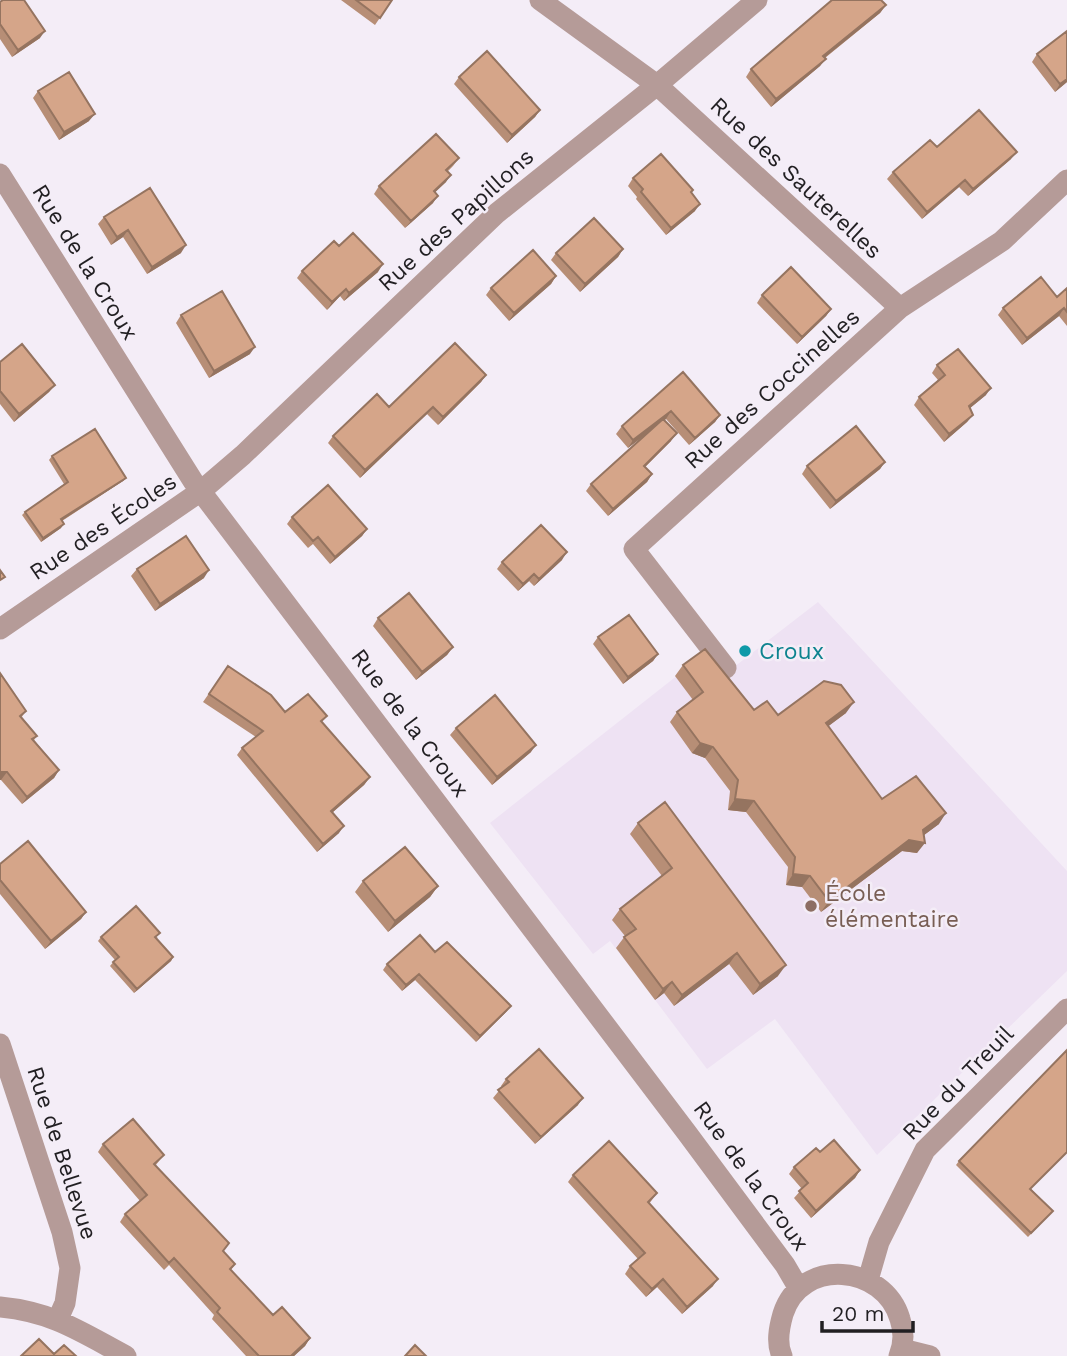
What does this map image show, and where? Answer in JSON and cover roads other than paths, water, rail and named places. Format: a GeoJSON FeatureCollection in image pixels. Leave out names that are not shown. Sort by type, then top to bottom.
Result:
{"type":"FeatureCollection","features":[{"type":"Feature","properties":{"kind":"street","name":"Rue des Sauterelles"},"geometry":{"type":"LineString","coordinates":[[540,0],[657,85],[900,308]]}},
{"type":"Feature","properties":{"kind":"street","name":"Rue des Papillons"},"geometry":{"type":"LineString","coordinates":[[201,491],[243,456],[497,213],[657,85],[757,0]]}},
{"type":"Feature","properties":{"kind":"street","name":"Rue de la Croux"},"geometry":{"type":"LineString","coordinates":[[0,174],[172,450],[201,491],[687,1133],[785,1265],[799,1289]]}},
{"type":"Feature","properties":{"kind":"street","name":"Rue des Coccinelles"},"geometry":{"type":"LineString","coordinates":[[726,668],[634,549],[900,308],[1002,242],[1067,180]]}},
{"type":"Feature","properties":{"kind":"street","name":"Rue des Écoles"},"geometry":{"type":"LineString","coordinates":[[0,629],[201,491]]}},
{"type":"Feature","properties":{"kind":"street","name":"Rue du Treuil"},"geometry":{"type":"LineString","coordinates":[[868,1280],[878,1242],[925,1150],[1067,1009]]}},
{"type":"Feature","properties":{"kind":"street","name":"Rue de Bellevue"},"geometry":{"type":"LineString","coordinates":[[0,1044],[62,1232],[71,1268],[65,1303],[58,1320]]}},
{"type":"Feature","properties":{"kind":"street"},"geometry":{"type":"LineString","coordinates":[[782,1356],[779,1350],[779,1328],[785,1307],[799,1289],[820,1277],[844,1273],[868,1280],[885,1292],[897,1309],[903,1329],[901,1353],[930,1356]]}},
{"type":"Feature","properties":{"kind":"street"},"geometry":{"type":"LineString","coordinates":[[0,1307],[29,1310],[58,1320],[126,1356]]}},
{"type":"Feature","properties":{"kind":"place","name":"Croux"},"geometry":{"type":"Point","coordinates":[745,651]}},
{"type":"Feature","properties":{"kind":"place","name":"École élémentaire"},"geometry":{"type":"Point","coordinates":[811,906]}}]}
